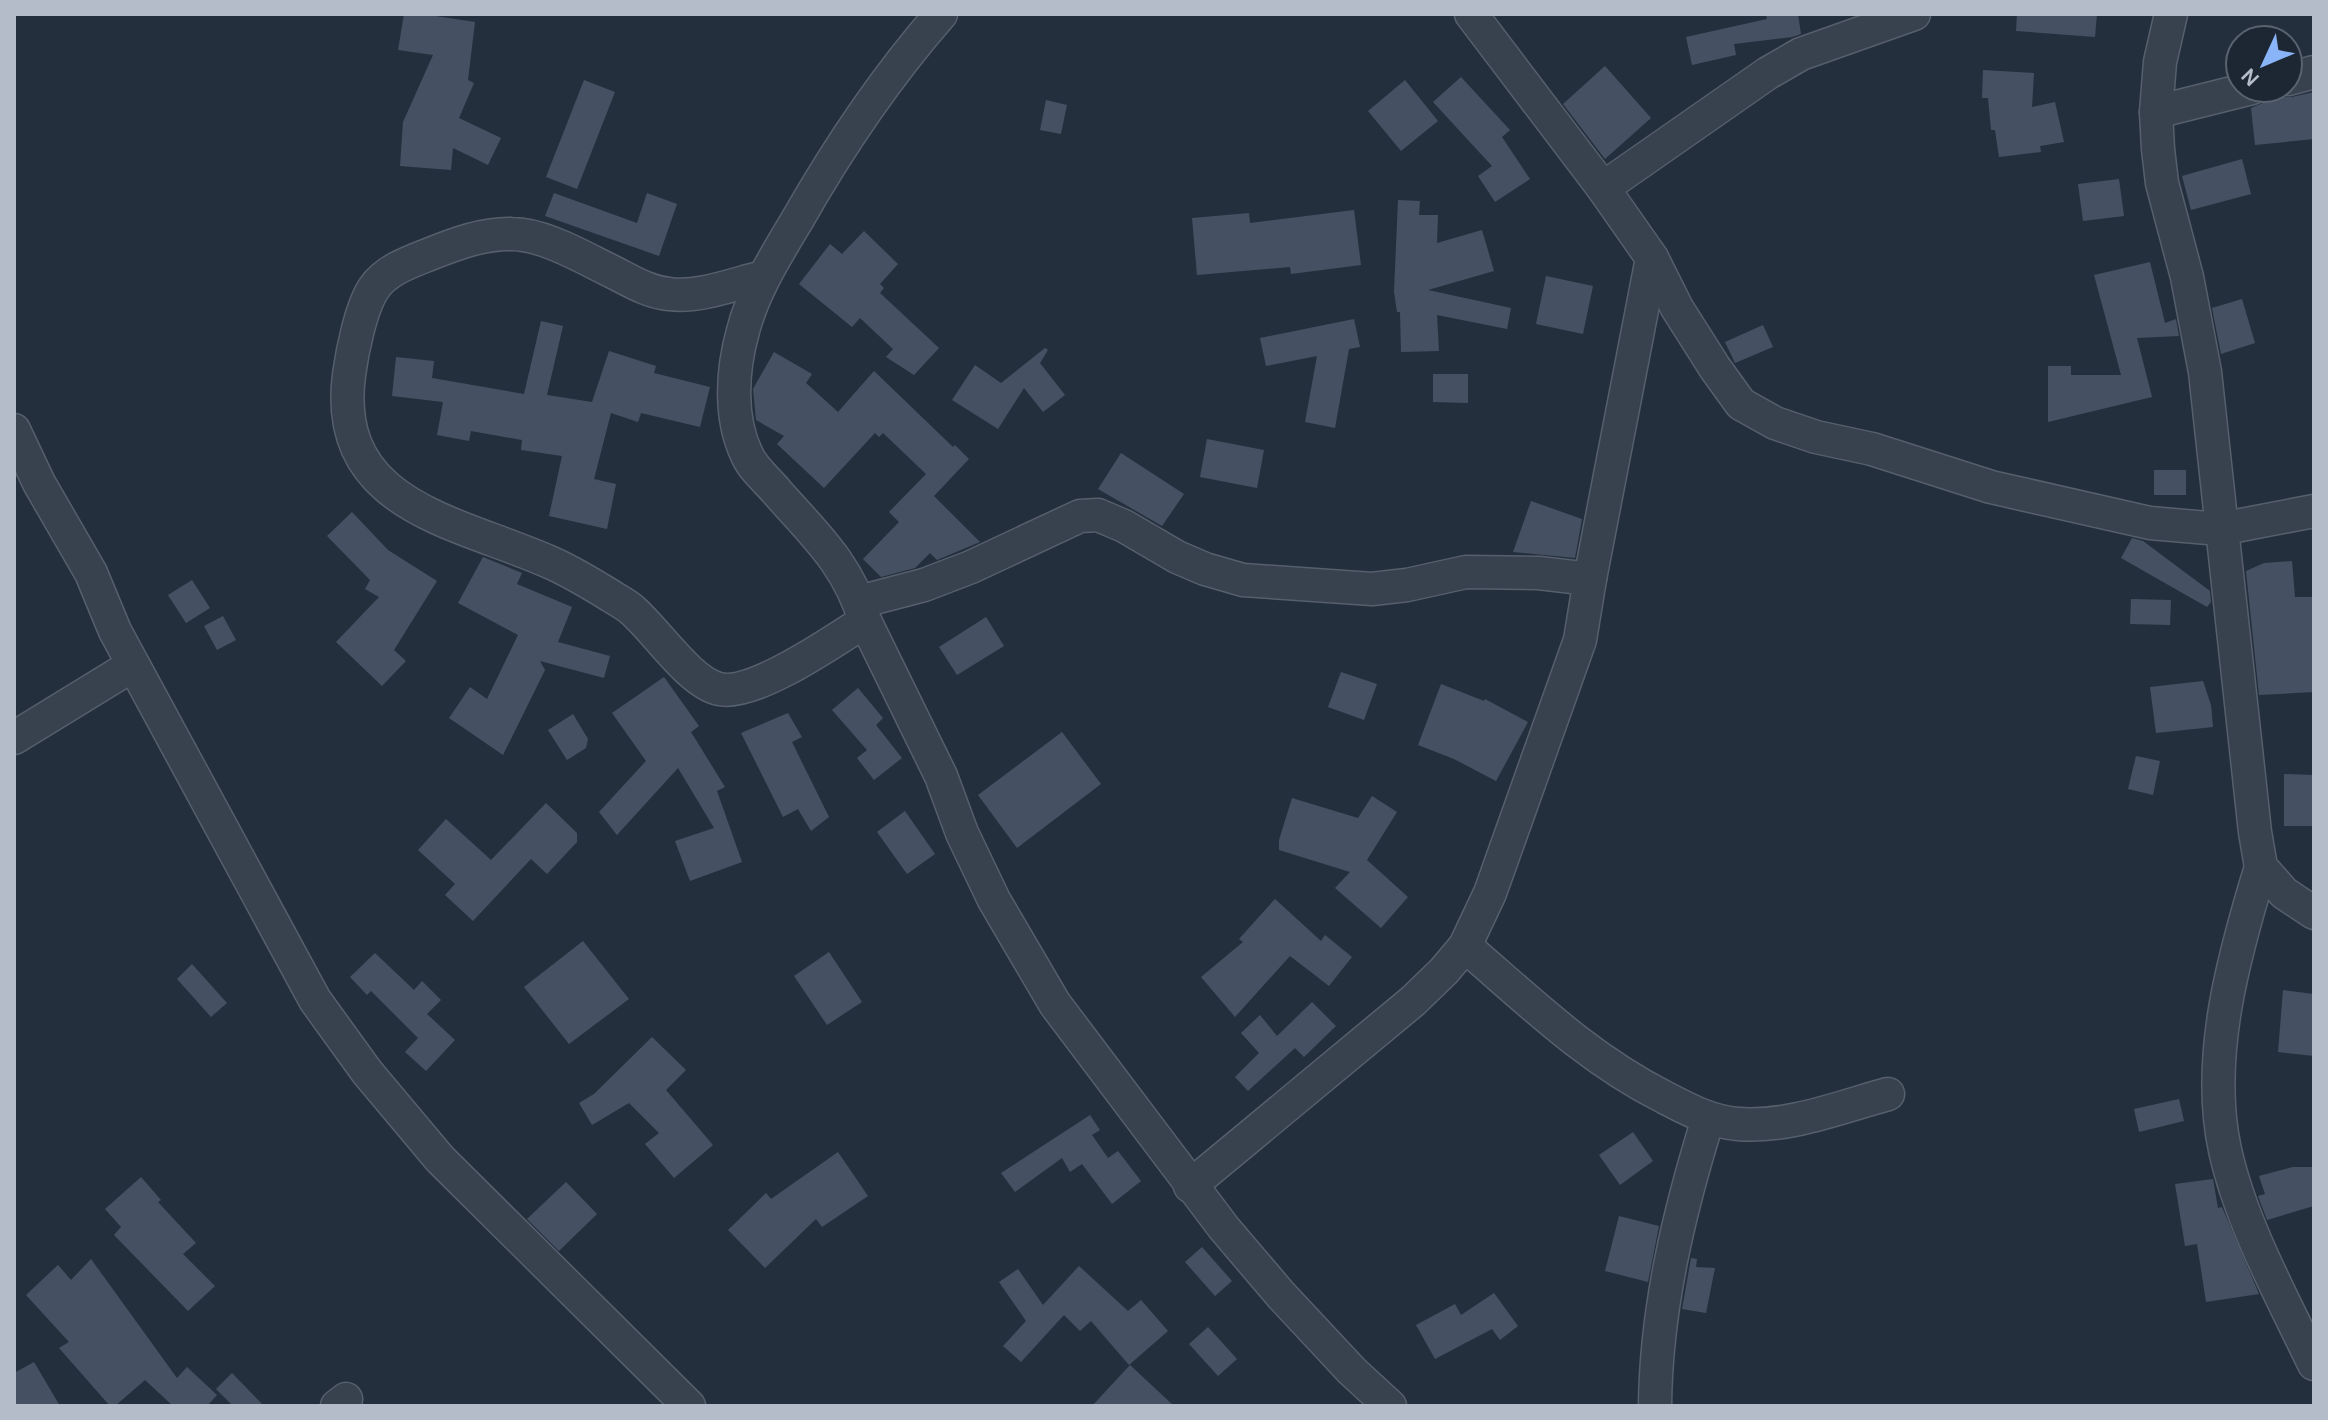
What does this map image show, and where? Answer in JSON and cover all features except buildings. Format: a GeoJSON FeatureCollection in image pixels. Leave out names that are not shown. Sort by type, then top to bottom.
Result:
{"type":"FeatureCollection","features":[{"type":"Feature","properties":{"kind":"street"},"geometry":{"type":"LineString","coordinates":[[941,14],[891,72],[763,277],[743,330],[735,376],[735,426],[748,458],[829,548],[941,776],[962,833],[994,900],[1055,1004],[1190,1186],[1281,1295],[1352,1371],[1390,1406]]}},
{"type":"Feature","properties":{"kind":"street"},"geometry":{"type":"LineString","coordinates":[[1471,14],[1652,258],[1685,320],[1741,404],[1775,423],[1816,437],[1900,457],[1991,487],[2150,523],[2220,529],[2314,511]]}},
{"type":"Feature","properties":{"kind":"street"},"geometry":{"type":"LineString","coordinates":[[1603,188],[1768,73],[1801,54],[1914,14]]}},
{"type":"Feature","properties":{"kind":"street"},"geometry":{"type":"LineString","coordinates":[[2171,14],[2160,62],[2156,112],[2162,183],[2187,277],[2205,372],[2220,529],[2261,867],[2233,969],[2222,1031],[2219,1100],[2225,1149],[2242,1204],[2314,1364]]}},
{"type":"Feature","properties":{"kind":"street"},"geometry":{"type":"LineString","coordinates":[[2156,112],[2224,95]]}},
{"type":"Feature","properties":{"kind":"street"},"geometry":{"type":"LineString","coordinates":[[763,277],[698,293],[671,295],[649,290],[550,243],[513,233],[452,245],[393,270],[374,288],[355,338],[346,395],[349,425],[359,456],[374,476],[436,519],[548,561],[630,608],[699,681],[721,690],[751,685],[797,664],[862,611],[959,572],[1080,516],[1098,515],[1124,526],[1177,557],[1243,580],[1372,589],[1466,572],[1539,573],[1590,579]]}},
{"type":"Feature","properties":{"kind":"street"},"geometry":{"type":"LineString","coordinates":[[1190,1186],[1413,1001],[1465,946],[1490,893],[1580,640],[1652,258]]}},
{"type":"Feature","properties":{"kind":"street"},"geometry":{"type":"LineString","coordinates":[[14,430],[26,485],[91,573],[115,631],[315,1000],[367,1072],[440,1159],[689,1406]]}},
{"type":"Feature","properties":{"kind":"street"},"geometry":{"type":"LineString","coordinates":[[14,738],[133,665]]}},
{"type":"Feature","properties":{"kind":"street"},"geometry":{"type":"LineString","coordinates":[[2261,867],[2284,893],[2314,913]]}},
{"type":"Feature","properties":{"kind":"street"},"geometry":{"type":"LineString","coordinates":[[1465,946],[1572,1039],[1623,1076],[1708,1119],[1740,1124],[1794,1120],[1888,1094]]}},
{"type":"Feature","properties":{"kind":"street"},"geometry":{"type":"LineString","coordinates":[[1655,1406],[1656,1359],[1676,1235],[1685,1191],[1708,1119]]}}]}
